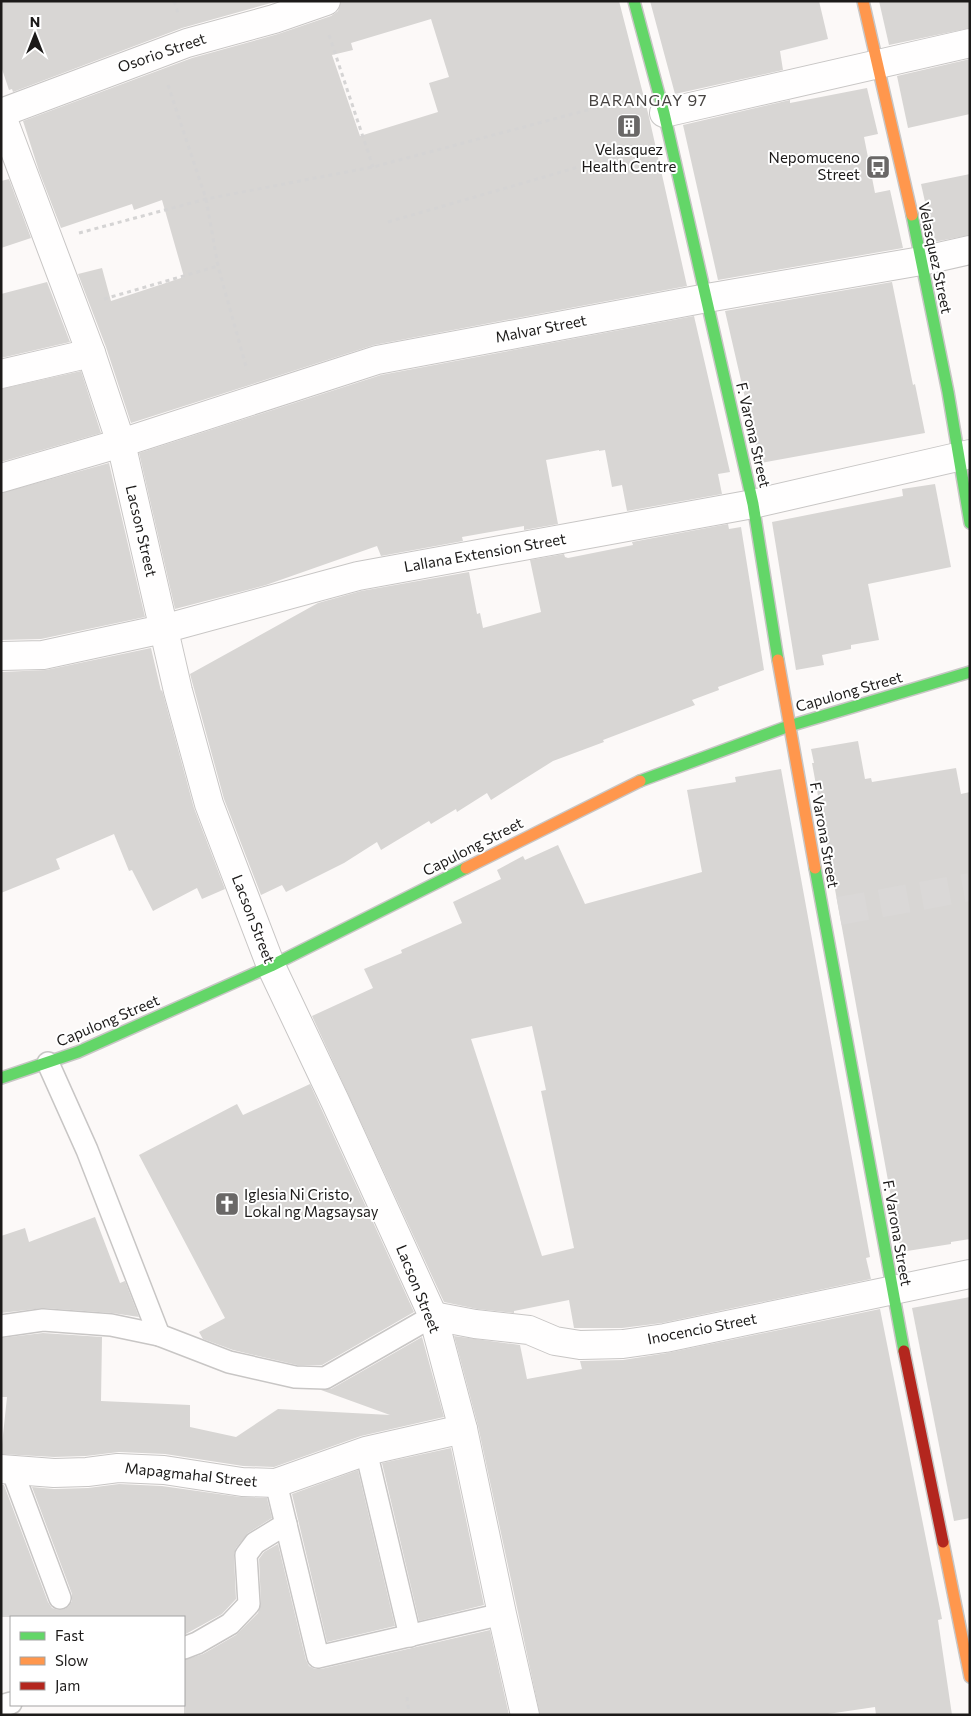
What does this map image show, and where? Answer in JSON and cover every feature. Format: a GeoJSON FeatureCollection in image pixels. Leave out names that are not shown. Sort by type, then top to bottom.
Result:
{"type":"FeatureCollection","features":[{"type":"Feature","properties":{"kind":"street","name":"F. Varona Street"},"geometry":{"type":"LineString","coordinates":[[634,1],[661,102],[753,504],[789,726],[831,913],[892,1290],[970,1677]]}},
{"type":"Feature","properties":{"kind":"street","name":"Velasquez Street"},"geometry":{"type":"LineString","coordinates":[[863,1],[965,455],[970,523]]}},
{"type":"Feature","properties":{"kind":"street","name":"Osorio Street"},"geometry":{"type":"LineString","coordinates":[[1,113],[186,43],[274,19],[322,2]]}},
{"type":"Feature","properties":{"kind":"street"},"geometry":{"type":"LineString","coordinates":[[661,102],[878,64],[970,43]]}},
{"type":"Feature","properties":{"kind":"street","name":"Lacson Street"},"geometry":{"type":"LineString","coordinates":[[1,113],[91,353],[120,443],[178,691],[209,804],[270,966],[335,1101],[433,1316],[463,1429],[525,1715]]}},
{"type":"Feature","properties":{"kind":"street","name":"Malvar Street"},"geometry":{"type":"LineString","coordinates":[[1,478],[120,443],[376,360],[707,298],[921,261],[970,250]]}},
{"type":"Feature","properties":{"kind":"street"},"geometry":{"type":"LineString","coordinates":[[1,374],[91,353]]}},
{"type":"Feature","properties":{"kind":"street","name":"Lallana Extension Street"},"geometry":{"type":"LineString","coordinates":[[1,656],[43,655],[163,630],[358,576],[753,504],[965,455]]}},
{"type":"Feature","properties":{"kind":"street","name":"Capulong Street"},"geometry":{"type":"LineString","coordinates":[[1,1078],[78,1052],[270,966],[630,785],[789,726],[970,672]]}},
{"type":"Feature","properties":{"kind":"street","name":"Inocencio Street"},"geometry":{"type":"LineString","coordinates":[[433,1316],[475,1324],[529,1330],[555,1341],[580,1345],[623,1344],[665,1338],[970,1274]]}},
{"type":"Feature","properties":{"kind":"street","name":"Mapagmahal Street"},"geometry":{"type":"LineString","coordinates":[[6,1470],[54,1473],[87,1472],[118,1468],[164,1470],[242,1482],[276,1483],[366,1451],[463,1429]]}},
{"type":"Feature","properties":{"kind":"lane"},"geometry":{"type":"LineString","coordinates":[[48,1063],[87,1150],[159,1335]]}},
{"type":"Feature","properties":{"kind":"lane"},"geometry":{"type":"LineString","coordinates":[[1,1326],[43,1320],[111,1325],[159,1335],[229,1362],[295,1377],[325,1378],[433,1316]]}},
{"type":"Feature","properties":{"kind":"lane"},"geometry":{"type":"LineString","coordinates":[[366,1451],[410,1636]]}},
{"type":"Feature","properties":{"kind":"lane"},"geometry":{"type":"LineString","coordinates":[[6,1470],[60,1598]]}},
{"type":"Feature","properties":{"kind":"lane"},"geometry":{"type":"LineString","coordinates":[[276,1483],[318,1657],[502,1614]]}},
{"type":"Feature","properties":{"kind":"lane"},"geometry":{"type":"LineString","coordinates":[[185,1648],[230,1624],[249,1604],[246,1555],[255,1543],[286,1524]]}},
{"type":"Feature","properties":{"kind":"path"},"geometry":{"type":"LineString","coordinates":[[322,2],[373,167]]}},
{"type":"Feature","properties":{"kind":"path"},"geometry":{"type":"LineString","coordinates":[[158,53],[206,199],[218,266],[256,399]]}},
{"type":"Feature","properties":{"kind":"path"},"geometry":{"type":"LineString","coordinates":[[50,241],[206,199],[373,167],[661,102]]}},
{"type":"Feature","properties":{"kind":"path"},"geometry":{"type":"LineString","coordinates":[[388,222],[670,141]]}},
{"type":"Feature","properties":{"kind":"path"},"geometry":{"type":"LineString","coordinates":[[74,308],[218,266]]}},
{"type":"Feature","properties":{"kind":"path"},"geometry":{"type":"LineString","coordinates":[[407,1697],[409,1715]]}},
{"type":"Feature","properties":{"kind":"building"},"geometry":{"type":"Polygon","coordinates":[[[1,1],[278,1],[182,28],[13,92],[12,89],[9,90],[1,66],[1,1]]]}},
{"type":"Feature","properties":{"kind":"building"},"geometry":{"type":"Polygon","coordinates":[[[341,1],[619,1],[649,117],[687,286],[374,345],[131,423],[106,347],[78,274],[102,268],[111,301],[184,277],[162,200],[134,210],[132,204],[61,228],[39,171],[23,121],[192,58],[278,34],[331,16],[338,11],[341,1]],[[431,19],[351,43],[353,50],[332,55],[360,136],[438,112],[429,83],[449,77],[431,19]]]}},
{"type":"Feature","properties":{"kind":"building"},"geometry":{"type":"Polygon","coordinates":[[[650,1],[819,1],[828,39],[780,51],[783,70],[675,94],[650,1]]]}},
{"type":"Feature","properties":{"kind":"building"},"geometry":{"type":"Polygon","coordinates":[[[879,1],[970,1],[970,28],[889,45],[879,1]]]}},
{"type":"Feature","properties":{"kind":"building"},"geometry":{"type":"Polygon","coordinates":[[[970,59],[970,114],[908,128],[897,76],[970,59]]]}},
{"type":"Feature","properties":{"kind":"building"},"geometry":{"type":"Polygon","coordinates":[[[867,88],[878,134],[864,137],[875,193],[890,190],[903,248],[718,280],[683,125],[790,100],[790,103],[867,88]]]}},
{"type":"Feature","properties":{"kind":"building"},"geometry":{"type":"Polygon","coordinates":[[[970,174],[970,235],[934,242],[921,184],[970,174]]]}},
{"type":"Feature","properties":{"kind":"building"},"geometry":{"type":"Polygon","coordinates":[[[9,179],[31,238],[1,248],[1,181],[9,179]]]}},
{"type":"Feature","properties":{"kind":"building"},"geometry":{"type":"Polygon","coordinates":[[[47,282],[70,342],[1,358],[1,294],[47,282]]]}},
{"type":"Feature","properties":{"kind":"building"},"geometry":{"type":"Polygon","coordinates":[[[892,282],[925,433],[760,463],[725,311],[892,282]]]}},
{"type":"Feature","properties":{"kind":"building"},"geometry":{"type":"Polygon","coordinates":[[[694,316],[730,472],[718,474],[722,494],[627,511],[622,485],[612,487],[605,450],[546,460],[558,524],[524,530],[524,526],[462,537],[463,541],[381,556],[377,546],[266,585],[175,609],[139,453],[381,375],[694,316]]]}},
{"type":"Feature","properties":{"kind":"building"},"geometry":{"type":"Polygon","coordinates":[[[81,371],[101,433],[1,462],[1,389],[81,371]]]}},
{"type":"Feature","properties":{"kind":"building"},"geometry":{"type":"Polygon","coordinates":[[[109,463],[145,617],[41,639],[1,640],[1,493],[109,463]]]}},
{"type":"Feature","properties":{"kind":"building"},"geometry":{"type":"Polygon","coordinates":[[[935,484],[951,567],[868,584],[879,640],[851,645],[851,649],[822,655],[824,665],[796,670],[772,522],[903,496],[902,489],[935,484]]]}},
{"type":"Feature","properties":{"kind":"building"},"geometry":{"type":"Polygon","coordinates":[[[728,524],[729,529],[741,527],[764,670],[718,687],[719,690],[692,700],[695,705],[553,761],[491,800],[487,793],[457,812],[456,809],[431,824],[429,821],[381,850],[377,842],[344,863],[286,892],[282,885],[261,895],[224,799],[190,674],[318,603],[361,591],[469,572],[477,614],[480,613],[483,628],[541,612],[530,560],[564,554],[568,558],[633,545],[632,542],[728,524]]]}},
{"type":"Feature","properties":{"kind":"building"},"geometry":{"type":"Polygon","coordinates":[[[151,648],[161,691],[194,808],[225,889],[202,899],[197,888],[153,911],[132,870],[129,871],[114,834],[56,859],[60,869],[1,893],[1,672],[46,670],[151,648]]]}},
{"type":"Feature","properties":{"kind":"building"},"geometry":{"type":"Polygon","coordinates":[[[858,741],[865,779],[871,778],[872,782],[956,768],[961,794],[970,792],[970,1239],[901,1252],[812,763],[814,763],[811,749],[858,741]]]}},
{"type":"Feature","properties":{"kind":"building"},"geometry":{"type":"Polygon","coordinates":[[[781,769],[870,1257],[866,1258],[871,1279],[662,1323],[622,1328],[574,1328],[569,1300],[514,1311],[514,1313],[477,1309],[444,1302],[312,1016],[373,988],[364,969],[402,953],[401,950],[462,923],[453,902],[501,879],[497,870],[523,856],[525,860],[558,845],[585,904],[702,872],[687,790],[736,782],[735,777],[781,769]],[[532,1026],[471,1039],[542,1256],[574,1248],[541,1091],[546,1090],[532,1026]]]}},
{"type":"Feature","properties":{"kind":"building"},"geometry":{"type":"Polygon","coordinates":[[[310,1084],[414,1312],[322,1365],[297,1365],[233,1350],[203,1339],[199,1332],[225,1318],[139,1155],[237,1104],[243,1115],[310,1084]]]}},
{"type":"Feature","properties":{"kind":"building"},"geometry":{"type":"Polygon","coordinates":[[[95,1217],[120,1283],[125,1281],[139,1317],[44,1308],[1,1313],[1,1236],[25,1228],[29,1242],[95,1217]]]}},
{"type":"Feature","properties":{"kind":"building"},"geometry":{"type":"Polygon","coordinates":[[[970,1297],[970,1518],[954,1521],[912,1308],[970,1297]]]}},
{"type":"Feature","properties":{"kind":"building"},"geometry":{"type":"Polygon","coordinates":[[[880,1309],[942,1619],[938,1620],[952,1715],[876,1715],[875,1707],[821,1715],[540,1715],[478,1426],[454,1336],[520,1345],[527,1379],[582,1369],[580,1361],[623,1360],[667,1353],[880,1309]]]}},
{"type":"Feature","properties":{"kind":"building"},"geometry":{"type":"Polygon","coordinates":[[[43,1333],[102,1337],[101,1401],[190,1405],[190,1427],[236,1437],[278,1409],[390,1415],[321,1390],[331,1389],[422,1337],[444,1417],[361,1436],[274,1467],[243,1466],[165,1454],[119,1452],[54,1457],[1,1454],[7,1397],[1,1397],[1,1338],[43,1333]]]}},
{"type":"Feature","properties":{"kind":"building"},"geometry":{"type":"Polygon","coordinates":[[[451,1448],[484,1605],[419,1621],[382,1463],[451,1448]]]}},
{"type":"Feature","properties":{"kind":"building"},"geometry":{"type":"Polygon","coordinates":[[[358,1470],[395,1626],[327,1642],[292,1494],[358,1470]]]}},
{"type":"Feature","properties":{"kind":"building"},"geometry":{"type":"Polygon","coordinates":[[[119,1484],[162,1486],[240,1497],[267,1498],[272,1518],[248,1533],[236,1548],[234,1556],[236,1599],[222,1614],[185,1634],[185,1616],[1,1617],[1,1485],[4,1485],[48,1602],[52,1608],[58,1610],[69,1606],[72,1601],[72,1594],[32,1487],[54,1489],[88,1488],[119,1484]]]}},
{"type":"Feature","properties":{"kind":"building"},"geometry":{"type":"Polygon","coordinates":[[[278,1544],[309,1666],[321,1669],[490,1630],[509,1715],[184,1715],[185,1660],[203,1654],[236,1635],[258,1613],[261,1603],[259,1559],[264,1552],[278,1544]]]}},
{"type":"Feature","properties":{"kind":"tunnel"},"geometry":{"type":"LineString","coordinates":[[839,911],[970,887]]}},
{"type":"Feature","properties":{"kind":"traffic: fast"},"geometry":{"type":"LineString","coordinates":[[634,1],[664,113],[753,504],[778,660]]}},
{"type":"Feature","properties":{"kind":"traffic: fast"},"geometry":{"type":"LineString","coordinates":[[912,215],[948,392],[970,523]]}},
{"type":"Feature","properties":{"kind":"traffic: fast"},"geometry":{"type":"LineString","coordinates":[[640,781],[789,726],[970,672]]}},
{"type":"Feature","properties":{"kind":"traffic: fast"},"geometry":{"type":"LineString","coordinates":[[1,1078],[78,1052],[271,966],[466,868]]}},
{"type":"Feature","properties":{"kind":"traffic: fast"},"geometry":{"type":"LineString","coordinates":[[815,868],[904,1351]]}},
{"type":"Feature","properties":{"kind":"traffic: slow"},"geometry":{"type":"LineString","coordinates":[[863,1],[912,215]]}},
{"type":"Feature","properties":{"kind":"traffic: slow"},"geometry":{"type":"LineString","coordinates":[[778,660],[815,868]]}},
{"type":"Feature","properties":{"kind":"traffic: slow"},"geometry":{"type":"LineString","coordinates":[[466,868],[640,781]]}},
{"type":"Feature","properties":{"kind":"traffic: slow"},"geometry":{"type":"LineString","coordinates":[[943,1542],[970,1677]]}},
{"type":"Feature","properties":{"kind":"traffic: jam"},"geometry":{"type":"LineString","coordinates":[[904,1351],[943,1542]]}},
{"type":"Feature","properties":{"kind":"place","name":"Velasquez Health Centre"},"geometry":{"type":"Point","coordinates":[629,126]}},
{"type":"Feature","properties":{"kind":"place","name":"Nepomuceno Street"},"geometry":{"type":"Point","coordinates":[878,167]}},
{"type":"Feature","properties":{"kind":"place","name":"Iglesia Ni Cristo, Lokal ng Magsaysay"},"geometry":{"type":"Point","coordinates":[227,1204]}},
{"type":"Feature","properties":{"kind":"district","name":"BARANGAY 97"},"geometry":{"type":"Point","coordinates":[648,100]}}]}
